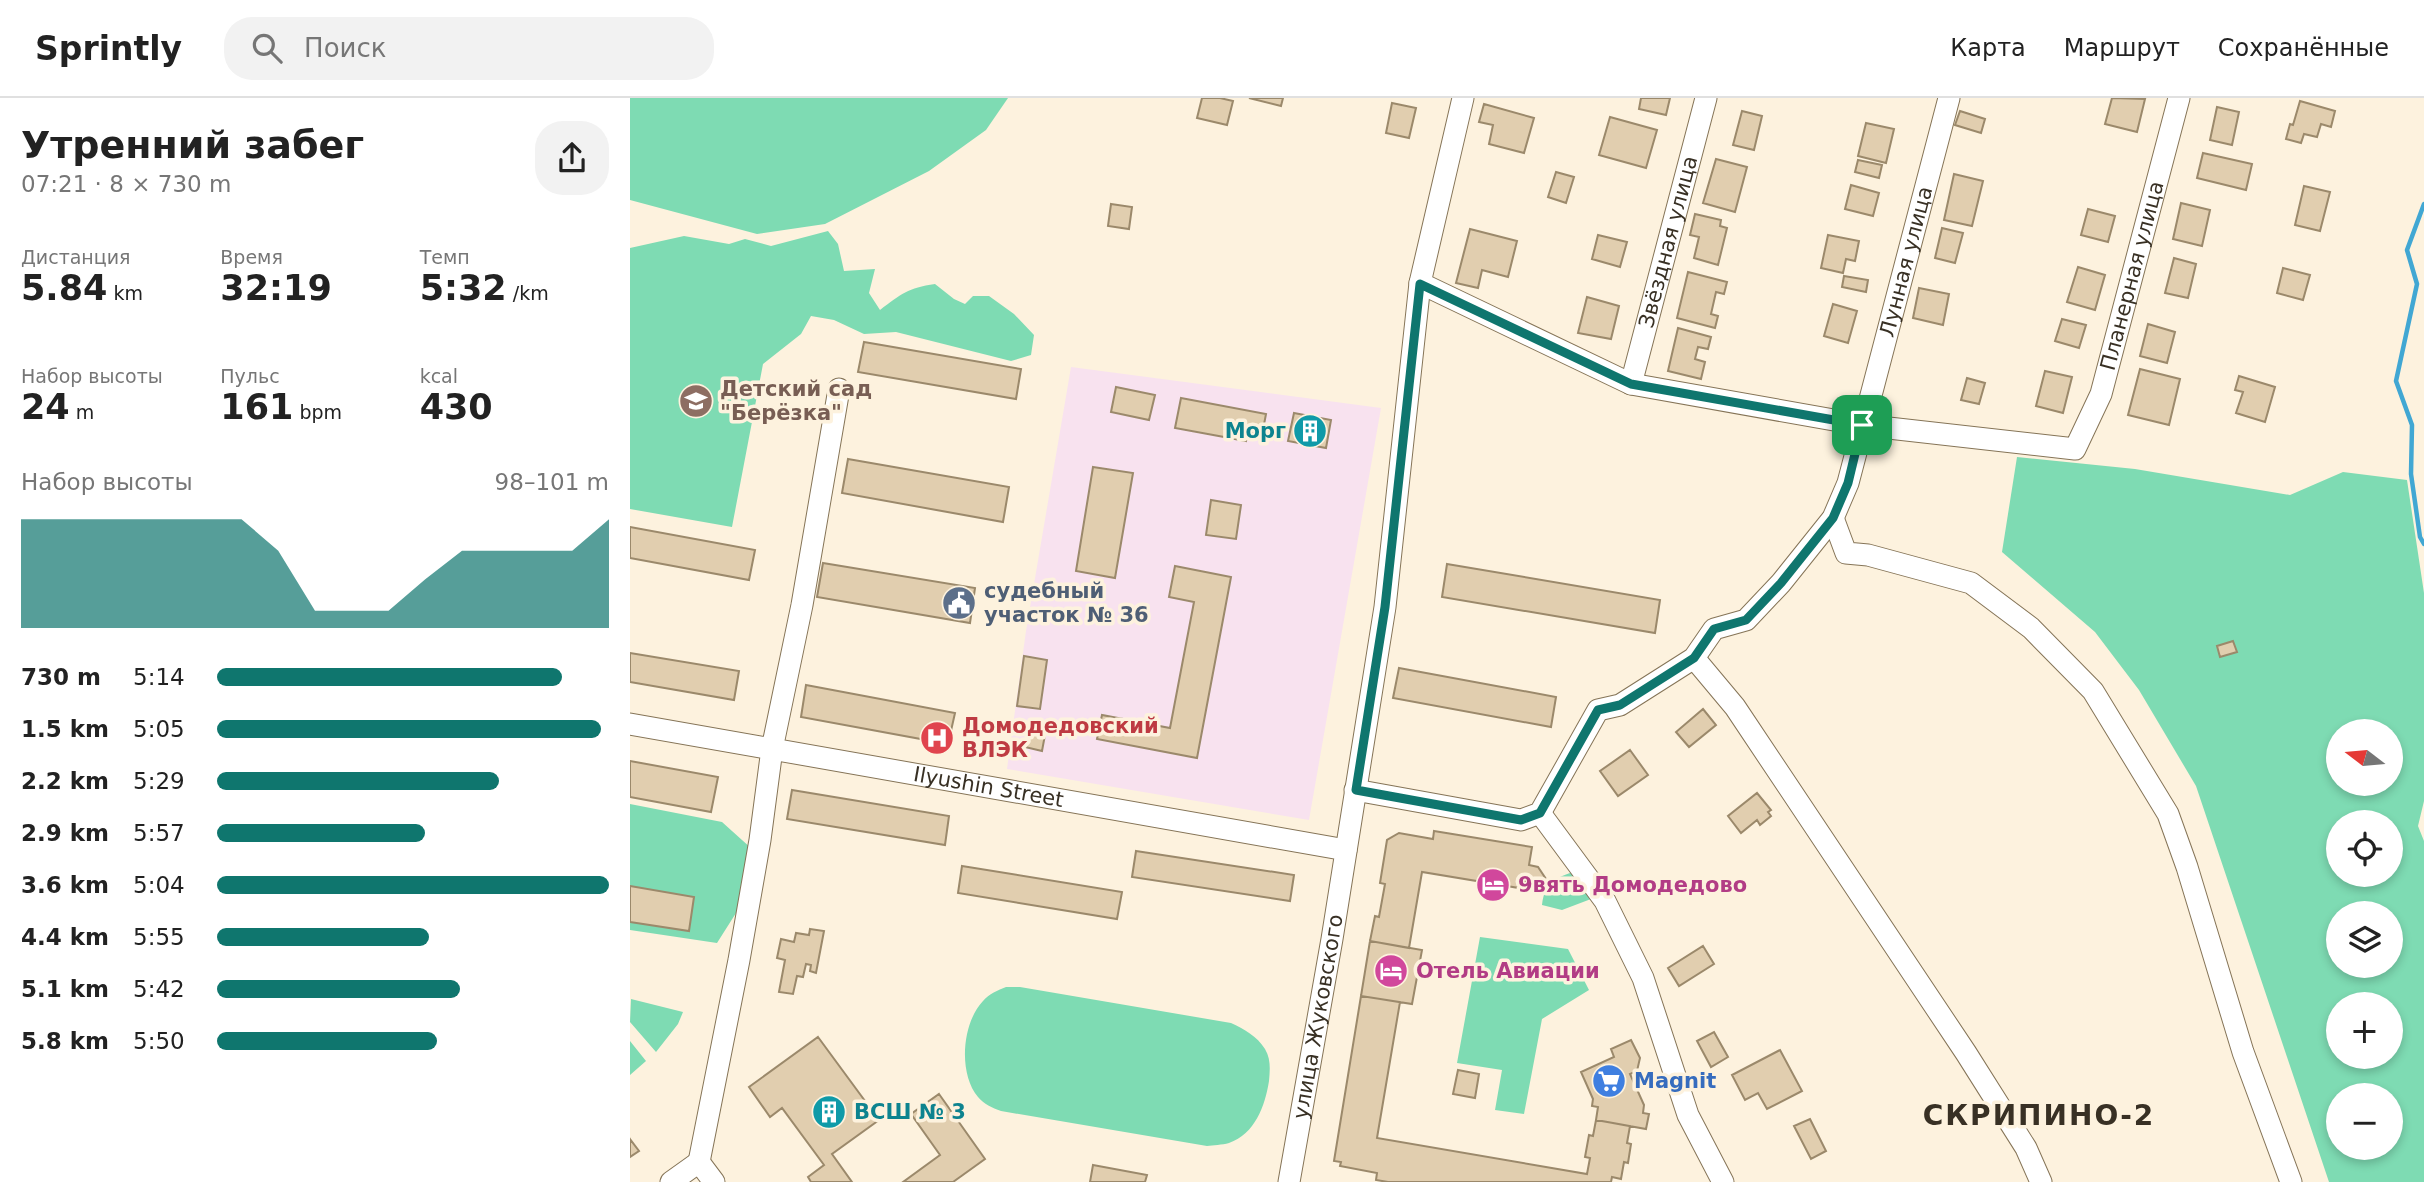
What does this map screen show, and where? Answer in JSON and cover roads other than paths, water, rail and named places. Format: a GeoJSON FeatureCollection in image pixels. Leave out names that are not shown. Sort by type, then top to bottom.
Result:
{"type":"FeatureCollection","features":[{"type":"Feature","properties":{"kind":"street","name":"улица Жуковского"},"geometry":{"type":"LineString","coordinates":[[1289,1182],[1385,607],[1420,284],[1463,98]]}},
{"type":"Feature","properties":{"kind":"street","name":"Звёздная улица"},"geometry":{"type":"LineString","coordinates":[[1631,384],[1706,98]]}},
{"type":"Feature","properties":{"kind":"street","name":"Лунная улица"},"geometry":{"type":"LineString","coordinates":[[1694,658],[1714,629],[1746,620],[1781,583],[1833,518],[1848,483],[1949,98]]}},
{"type":"Feature","properties":{"kind":"street","name":"Планерная улица"},"geometry":{"type":"LineString","coordinates":[[1862,425],[2075,449],[2101,394],[2179,98]]}},
{"type":"Feature","properties":{"kind":"street"},"geometry":{"type":"LineString","coordinates":[[1420,284],[1631,384],[1862,425]]}},
{"type":"Feature","properties":{"kind":"street"},"geometry":{"type":"LineString","coordinates":[[671,1182],[699,1162],[748,912],[772,749],[802,605],[839,389]]}},
{"type":"Feature","properties":{"kind":"street"},"geometry":{"type":"LineString","coordinates":[[1833,518],[1846,553],[1868,555],[1972,583],[2031,628],[2093,691],[2168,814],[2187,867],[2243,1052],[2291,1182]]}},
{"type":"Feature","properties":{"kind":"street"},"geometry":{"type":"LineString","coordinates":[[1356,790],[1521,820],[1540,813],[1598,710],[1620,705],[1694,658],[1735,707],[1958,1042],[2026,1148],[2041,1182]]}},
{"type":"Feature","properties":{"kind":"street","name":"Ilyushin Street"},"geometry":{"type":"LineString","coordinates":[[630,724],[1346,850]]}},
{"type":"Feature","properties":{"kind":"street"},"geometry":{"type":"LineString","coordinates":[[1540,813],[1605,901],[1643,978],[1688,1115],[1723,1182]]}},
{"type":"Feature","properties":{"kind":"street"},"geometry":{"type":"LineString","coordinates":[[699,1162],[714,1182]]}},
{"type":"Feature","properties":{"kind":"waterway"},"geometry":{"type":"LineString","coordinates":[[2424,204],[2407,250],[2417,284],[2396,381],[2412,425],[2411,474],[2420,537],[2424,544]]}},
{"type":"Feature","properties":{"kind":"place","name":"Детский сад \"Берёзка\""},"geometry":{"type":"Point","coordinates":[696,401]}},
{"type":"Feature","properties":{"kind":"place","name":"Морг"},"geometry":{"type":"Point","coordinates":[1310,431]}},
{"type":"Feature","properties":{"kind":"place","name":"судебный участок № 36"},"geometry":{"type":"Point","coordinates":[959,603]}},
{"type":"Feature","properties":{"kind":"place","name":"Домодедовский ВЛЭК"},"geometry":{"type":"Point","coordinates":[937,738]}},
{"type":"Feature","properties":{"kind":"place","name":"9вять Домодедово"},"geometry":{"type":"Point","coordinates":[1493,885]}},
{"type":"Feature","properties":{"kind":"place","name":"Отель Авиации"},"geometry":{"type":"Point","coordinates":[1391,971]}},
{"type":"Feature","properties":{"kind":"place","name":"Magnit"},"geometry":{"type":"Point","coordinates":[1609,1081]}},
{"type":"Feature","properties":{"kind":"place","name":"ВСШ № 3"},"geometry":{"type":"Point","coordinates":[829,1112]}},
{"type":"Feature","properties":{"kind":"district","name":"СКРИПИНО-2"},"geometry":{"type":"Point","coordinates":[2039,1115]}}]}
